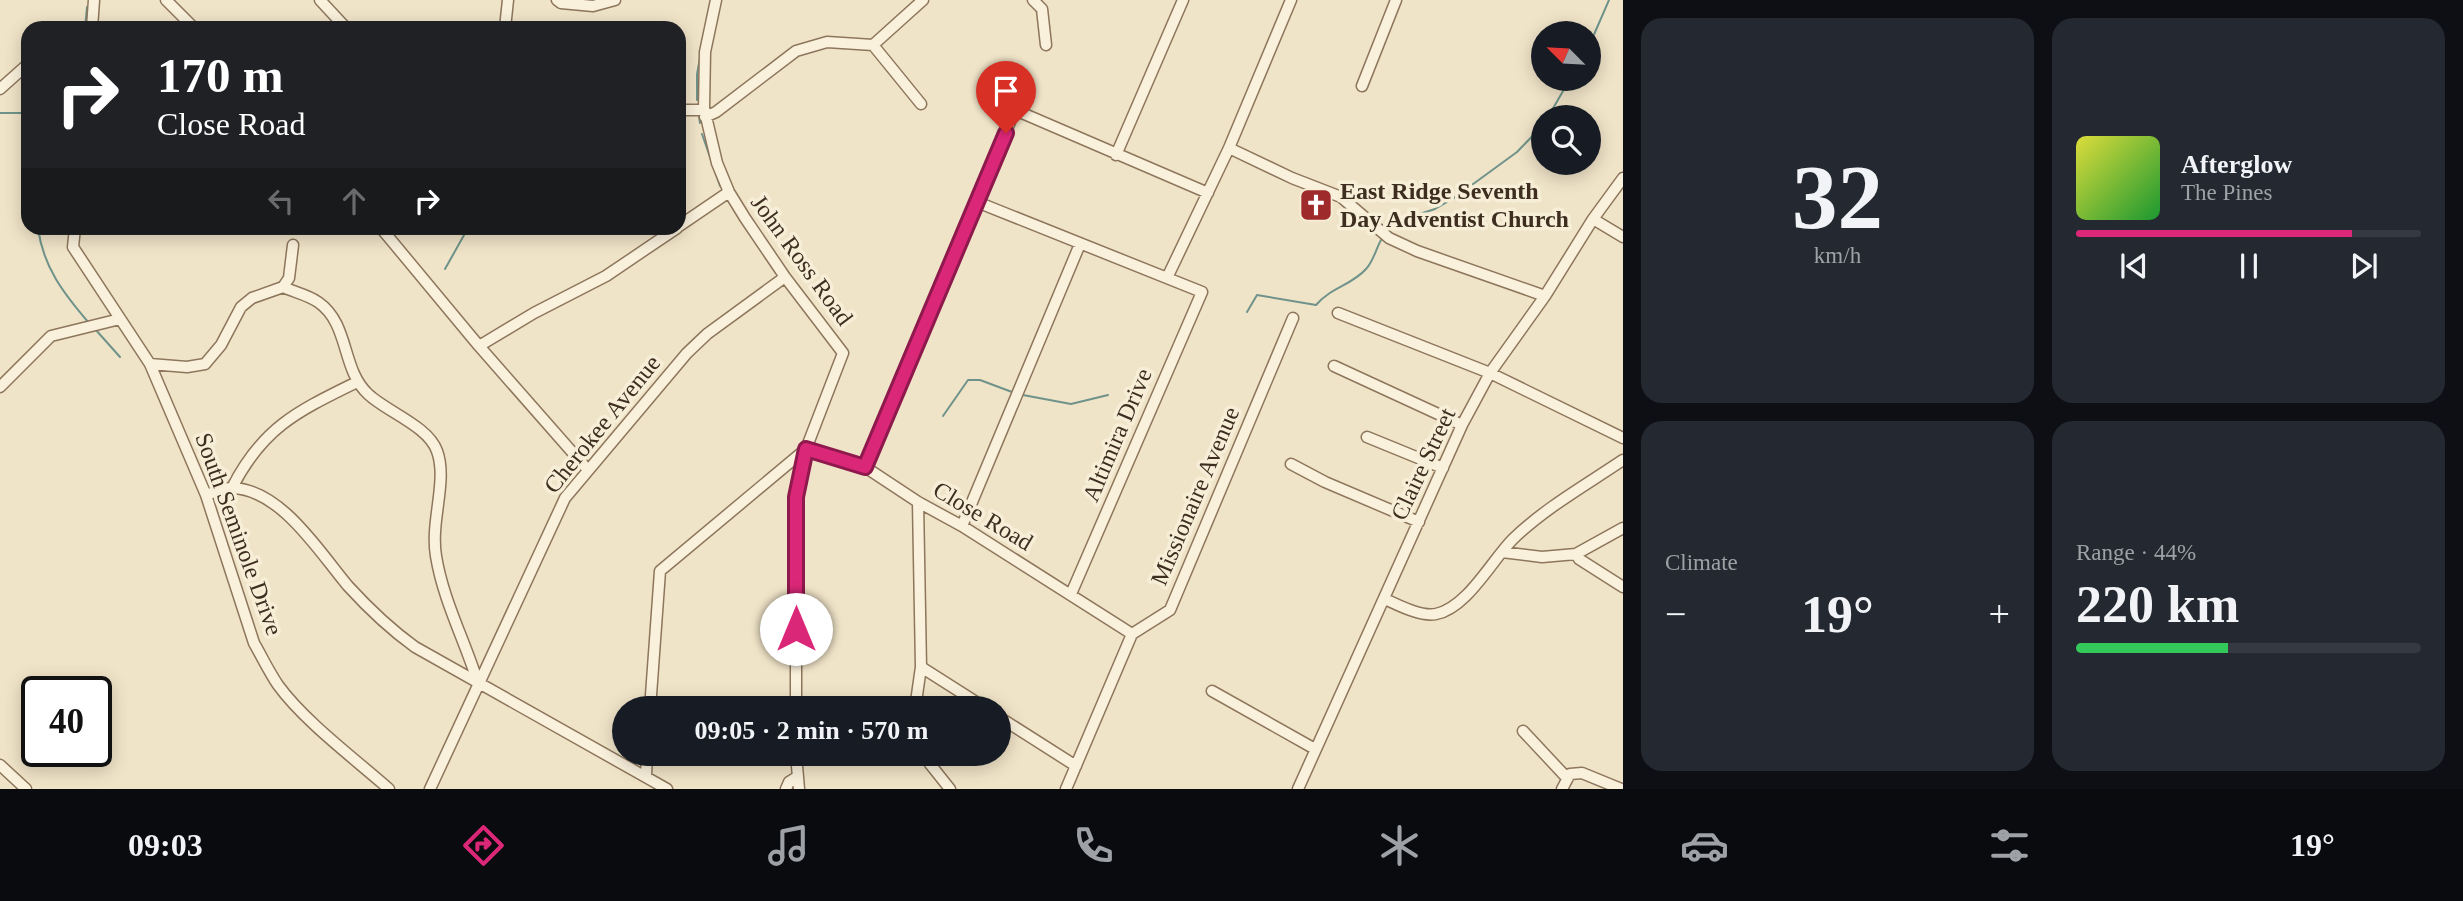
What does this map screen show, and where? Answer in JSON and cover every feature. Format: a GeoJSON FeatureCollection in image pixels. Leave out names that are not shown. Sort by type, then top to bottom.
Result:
{"type":"FeatureCollection","features":[{"type":"Feature","properties":{"kind":"street"},"geometry":{"type":"LineString","coordinates":[[92,21],[94,0]]}},
{"type":"Feature","properties":{"kind":"street"},"geometry":{"type":"LineString","coordinates":[[166,0],[187,21]]}},
{"type":"Feature","properties":{"kind":"street"},"geometry":{"type":"LineString","coordinates":[[320,0],[340,21]]}},
{"type":"Feature","properties":{"kind":"street"},"geometry":{"type":"LineString","coordinates":[[506,21],[508,0]]}},
{"type":"Feature","properties":{"kind":"street"},"geometry":{"type":"LineString","coordinates":[[557,0],[561,3],[593,6],[615,0]]}},
{"type":"Feature","properties":{"kind":"street","name":"John Ross Road"},"geometry":{"type":"LineString","coordinates":[[716,0],[705,52],[705,114],[717,163],[729,192],[785,277],[843,353],[806,449],[796,497],[796,696]]}},
{"type":"Feature","properties":{"kind":"street"},"geometry":{"type":"LineString","coordinates":[[686,111],[705,114],[716,112],[796,51],[827,42],[873,45],[923,0]]}},
{"type":"Feature","properties":{"kind":"street"},"geometry":{"type":"LineString","coordinates":[[1033,0],[1042,9],[1046,45]]}},
{"type":"Feature","properties":{"kind":"street"},"geometry":{"type":"LineString","coordinates":[[1116,155],[1183,0]]}},
{"type":"Feature","properties":{"kind":"street"},"geometry":{"type":"LineString","coordinates":[[977,202],[1167,278],[1229,148],[1291,0]]}},
{"type":"Feature","properties":{"kind":"street"},"geometry":{"type":"LineString","coordinates":[[1362,86],[1395,0]]}},
{"type":"Feature","properties":{"kind":"street"},"geometry":{"type":"LineString","coordinates":[[873,45],[921,104]]}},
{"type":"Feature","properties":{"kind":"street"},"geometry":{"type":"LineString","coordinates":[[0,89],[21,70]]}},
{"type":"Feature","properties":{"kind":"street"},"geometry":{"type":"LineString","coordinates":[[865,467],[1015,110],[1208,194]]}},
{"type":"Feature","properties":{"kind":"street"},"geometry":{"type":"LineString","coordinates":[[1229,148],[1292,178],[1341,197],[1389,238],[1417,251],[1545,296]]}},
{"type":"Feature","properties":{"kind":"street","name":"Claire Street"},"geometry":{"type":"LineString","coordinates":[[1298,789],[1462,425],[1490,373],[1623,178]]}},
{"type":"Feature","properties":{"kind":"street"},"geometry":{"type":"LineString","coordinates":[[686,222],[729,192]]}},
{"type":"Feature","properties":{"kind":"street"},"geometry":{"type":"LineString","coordinates":[[1593,219],[1623,237]]}},
{"type":"Feature","properties":{"kind":"street","name":"South Seminole Drive"},"geometry":{"type":"LineString","coordinates":[[74,235],[73,247],[150,364],[206,495],[254,643],[279,686],[297,708],[389,789]]}},
{"type":"Feature","properties":{"kind":"street"},"geometry":{"type":"LineString","coordinates":[[387,235],[587,470]]}},
{"type":"Feature","properties":{"kind":"street"},"geometry":{"type":"LineString","coordinates":[[479,346],[534,313],[598,281],[666,235]]}},
{"type":"Feature","properties":{"kind":"street"},"geometry":{"type":"LineString","coordinates":[[962,526],[1080,244]]}},
{"type":"Feature","properties":{"kind":"street"},"geometry":{"type":"LineString","coordinates":[[150,364],[187,367],[205,364],[221,345],[241,307],[252,298],[283,287],[289,278],[293,246]]}},
{"type":"Feature","properties":{"kind":"street","name":"Cherokee Avenue"},"geometry":{"type":"LineString","coordinates":[[430,789],[565,498],[687,353],[707,334],[785,277]]}},
{"type":"Feature","properties":{"kind":"street","name":"Altimira Drive"},"geometry":{"type":"LineString","coordinates":[[1071,594],[1202,292],[1167,278]]}},
{"type":"Feature","properties":{"kind":"street"},"geometry":{"type":"LineString","coordinates":[[283,287],[317,301],[336,322],[357,382],[380,405],[425,434],[434,444],[441,476],[433,531],[436,557],[478,683]]}},
{"type":"Feature","properties":{"kind":"street"},"geometry":{"type":"LineString","coordinates":[[1338,313],[1490,373],[1623,438]]}},
{"type":"Feature","properties":{"kind":"street","name":"Missionaire Avenue"},"geometry":{"type":"LineString","coordinates":[[1132,634],[1170,610],[1293,317]]}},
{"type":"Feature","properties":{"kind":"street"},"geometry":{"type":"LineString","coordinates":[[0,387],[43,341],[51,336],[120,319]]}},
{"type":"Feature","properties":{"kind":"street"},"geometry":{"type":"LineString","coordinates":[[1334,366],[1462,425]]}},
{"type":"Feature","properties":{"kind":"street"},"geometry":{"type":"LineString","coordinates":[[232,488],[245,463],[260,443],[280,425],[307,407],[357,382]]}},
{"type":"Feature","properties":{"kind":"street"},"geometry":{"type":"LineString","coordinates":[[1367,437],[1443,468]]}},
{"type":"Feature","properties":{"kind":"street"},"geometry":{"type":"LineString","coordinates":[[651,696],[660,571],[806,449]]}},
{"type":"Feature","properties":{"kind":"street","name":"Close Road"},"geometry":{"type":"LineString","coordinates":[[806,449],[865,467],[1132,634]]}},
{"type":"Feature","properties":{"kind":"street"},"geometry":{"type":"LineString","coordinates":[[1385,599],[1428,614],[1446,610],[1474,587],[1502,552],[1535,520],[1623,460]]}},
{"type":"Feature","properties":{"kind":"street"},"geometry":{"type":"LineString","coordinates":[[1291,464],[1325,482],[1419,522]]}},
{"type":"Feature","properties":{"kind":"street"},"geometry":{"type":"LineString","coordinates":[[206,495],[232,488],[249,492],[284,511],[387,626],[415,647],[667,789]]}},
{"type":"Feature","properties":{"kind":"street"},"geometry":{"type":"LineString","coordinates":[[917,696],[921,667],[918,502]]}},
{"type":"Feature","properties":{"kind":"street"},"geometry":{"type":"LineString","coordinates":[[1502,552],[1542,557],[1577,554],[1623,528]]}},
{"type":"Feature","properties":{"kind":"street"},"geometry":{"type":"LineString","coordinates":[[1577,554],[1579,559],[1623,587]]}},
{"type":"Feature","properties":{"kind":"street"},"geometry":{"type":"LineString","coordinates":[[1066,789],[1132,634]]}},
{"type":"Feature","properties":{"kind":"street"},"geometry":{"type":"LineString","coordinates":[[921,667],[967,696]]}},
{"type":"Feature","properties":{"kind":"street"},"geometry":{"type":"LineString","coordinates":[[1212,691],[1315,749]]}},
{"type":"Feature","properties":{"kind":"street"},"geometry":{"type":"LineString","coordinates":[[1011,725],[1076,766]]}},
{"type":"Feature","properties":{"kind":"street"},"geometry":{"type":"LineString","coordinates":[[1523,731],[1567,778]]}},
{"type":"Feature","properties":{"kind":"street"},"geometry":{"type":"LineString","coordinates":[[0,765],[26,789]]}},
{"type":"Feature","properties":{"kind":"street"},"geometry":{"type":"LineString","coordinates":[[646,766],[646,776]]}},
{"type":"Feature","properties":{"kind":"street"},"geometry":{"type":"LineString","coordinates":[[797,766],[799,789]]}},
{"type":"Feature","properties":{"kind":"street"},"geometry":{"type":"LineString","coordinates":[[932,766],[950,789]]}},
{"type":"Feature","properties":{"kind":"street"},"geometry":{"type":"LineString","coordinates":[[1562,789],[1570,774],[1578,772],[1621,789]]}},
{"type":"Feature","properties":{"kind":"street"},"geometry":{"type":"LineString","coordinates":[[786,789],[789,782],[797,777]]}},
{"type":"Feature","properties":{"kind":"waterway"},"geometry":{"type":"LineString","coordinates":[[1600,21],[1609,0]]}},
{"type":"Feature","properties":{"kind":"waterway"},"geometry":{"type":"LineString","coordinates":[[86,21],[87,7]]}},
{"type":"Feature","properties":{"kind":"waterway"},"geometry":{"type":"LineString","coordinates":[[697,100],[697,74],[709,10]]}},
{"type":"Feature","properties":{"kind":"waterway"},"geometry":{"type":"LineString","coordinates":[[1555,105],[1563,91]]}},
{"type":"Feature","properties":{"kind":"waterway"},"geometry":{"type":"LineString","coordinates":[[0,113],[21,113]]}},
{"type":"Feature","properties":{"kind":"waterway"},"geometry":{"type":"LineString","coordinates":[[699,116],[700,123]]}},
{"type":"Feature","properties":{"kind":"waterway"},"geometry":{"type":"LineString","coordinates":[[702,134],[720,186]]}},
{"type":"Feature","properties":{"kind":"waterway"},"geometry":{"type":"LineString","coordinates":[[1387,229],[1389,224],[1435,209],[1454,198],[1517,152],[1531,137]]}},
{"type":"Feature","properties":{"kind":"waterway"},"geometry":{"type":"LineString","coordinates":[[40,235],[56,279],[89,323]]}},
{"type":"Feature","properties":{"kind":"waterway"},"geometry":{"type":"LineString","coordinates":[[445,269],[464,235]]}},
{"type":"Feature","properties":{"kind":"waterway"},"geometry":{"type":"LineString","coordinates":[[1247,312],[1257,295],[1316,305],[1366,269],[1381,240]]}},
{"type":"Feature","properties":{"kind":"waterway"},"geometry":{"type":"LineString","coordinates":[[95,329],[120,357]]}},
{"type":"Feature","properties":{"kind":"waterway"},"geometry":{"type":"LineString","coordinates":[[943,416],[968,380],[980,380],[1012,392]]}},
{"type":"Feature","properties":{"kind":"waterway"},"geometry":{"type":"LineString","coordinates":[[1023,395],[1071,404],[1108,395]]}},
{"type":"Feature","properties":{"kind":"place","name":"East Ridge Seventh Day Adventist Church"},"geometry":{"type":"Point","coordinates":[1316,205]}},
{"type":"Feature","properties":{"kind":"route"},"geometry":{"type":"LineString","coordinates":[[796,629],[796,497],[806,449],[865,467],[1006,133]]}}]}
